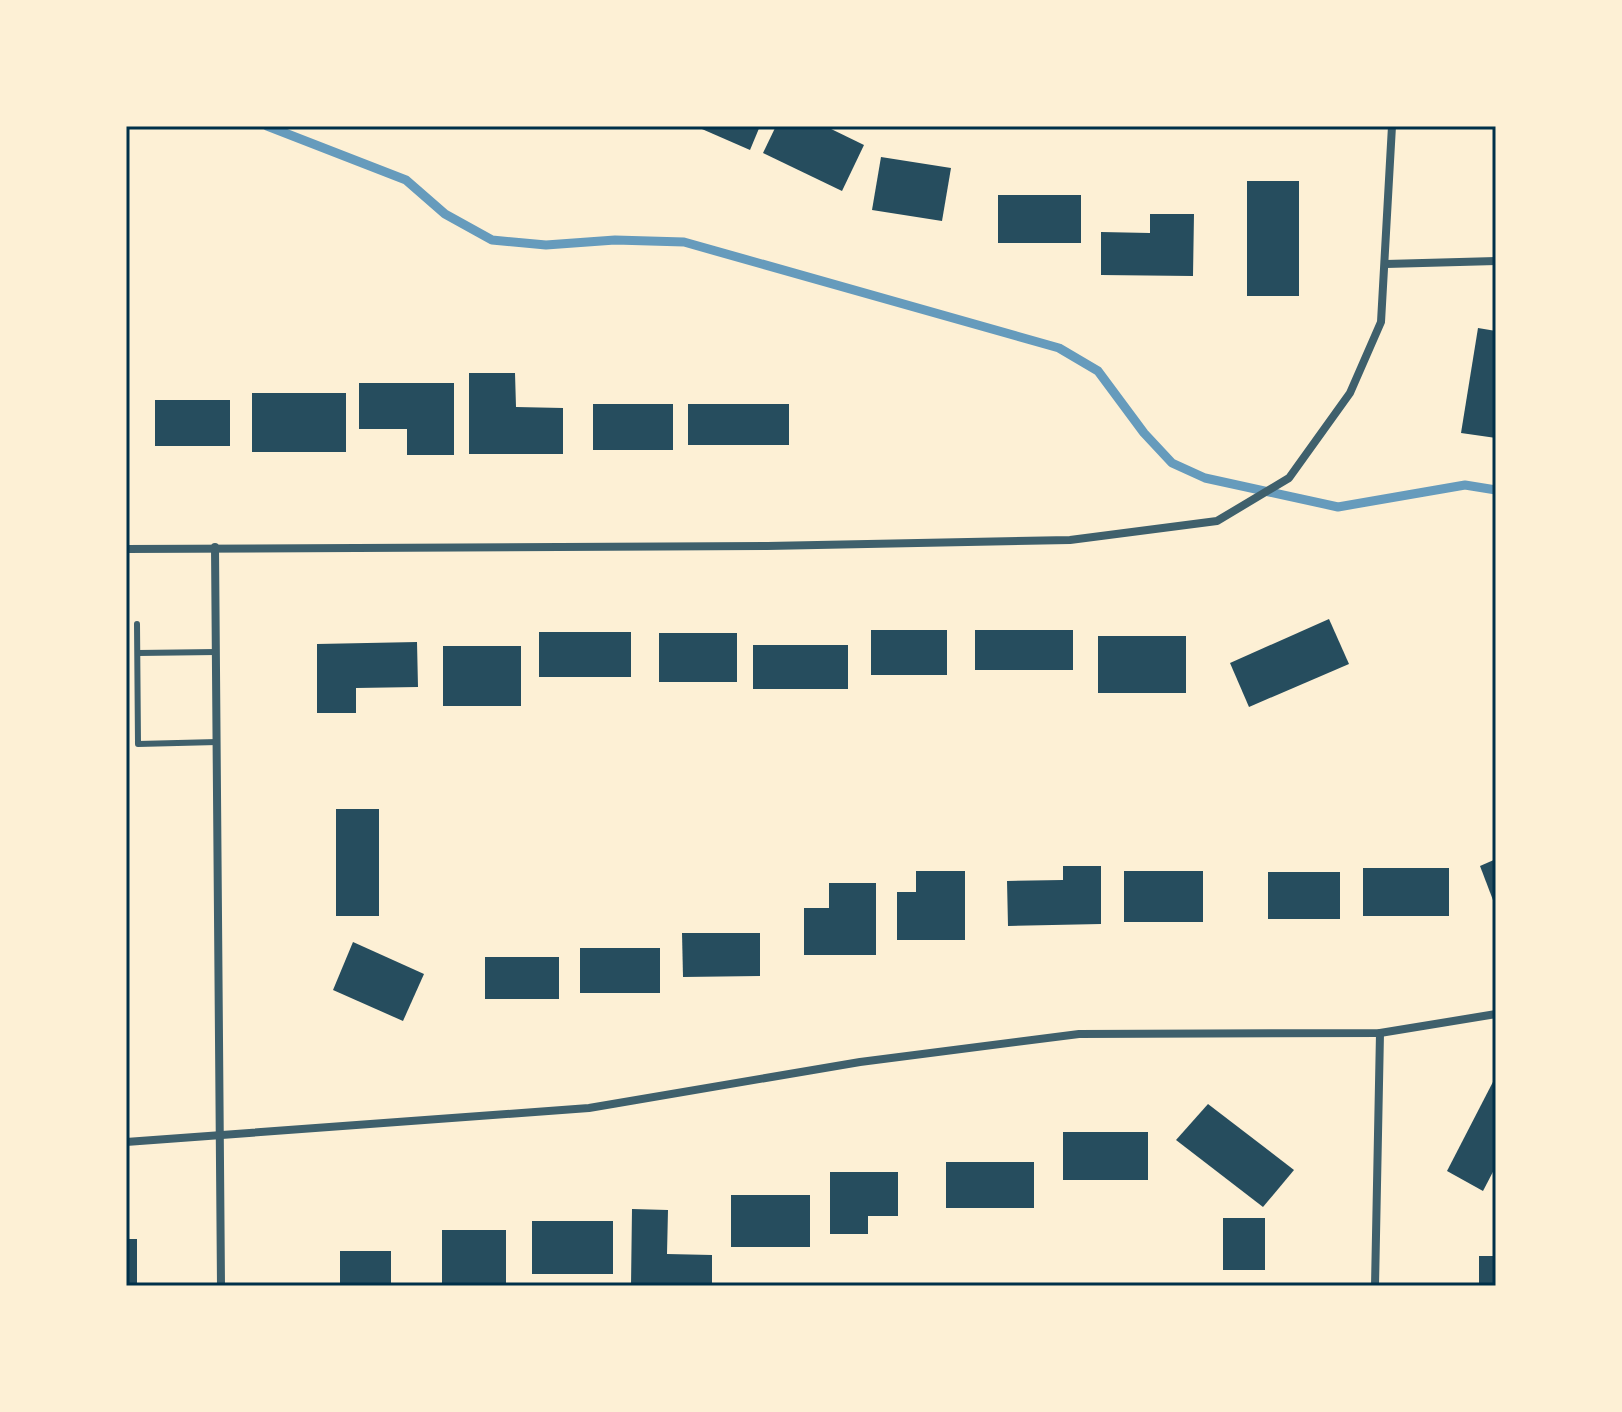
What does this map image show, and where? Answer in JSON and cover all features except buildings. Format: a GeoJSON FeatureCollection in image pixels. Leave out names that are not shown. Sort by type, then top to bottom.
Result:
{"type":"FeatureCollection","features":[{"type":"Feature","properties":{"kind":"street"},"geometry":{"type":"LineString","coordinates":[[126,549],[767,546],[1070,540],[1217,521],[1289,478],[1350,393],[1381,322],[1392,126]]}},
{"type":"Feature","properties":{"kind":"street"},"geometry":{"type":"LineString","coordinates":[[1386,264],[1496,261]]}},
{"type":"Feature","properties":{"kind":"street"},"geometry":{"type":"LineString","coordinates":[[215,547],[221,1286]]}},
{"type":"Feature","properties":{"kind":"street"},"geometry":{"type":"LineString","coordinates":[[126,1142],[589,1108],[860,1062],[1079,1034],[1380,1033],[1496,1014]]}},
{"type":"Feature","properties":{"kind":"street"},"geometry":{"type":"LineString","coordinates":[[1375,1286],[1380,1033]]}},
{"type":"Feature","properties":{"kind":"lane"},"geometry":{"type":"LineString","coordinates":[[137,624],[138,744],[217,742]]}},
{"type":"Feature","properties":{"kind":"lane"},"geometry":{"type":"LineString","coordinates":[[138,653],[216,652]]}},
{"type":"Feature","properties":{"kind":"waterway"},"geometry":{"type":"LineString","coordinates":[[267,126],[406,180],[445,214],[492,240],[546,245],[615,240],[684,242],[1059,348],[1098,371],[1144,433],[1172,463],[1205,478],[1338,507],[1465,485],[1496,490]]}}]}
